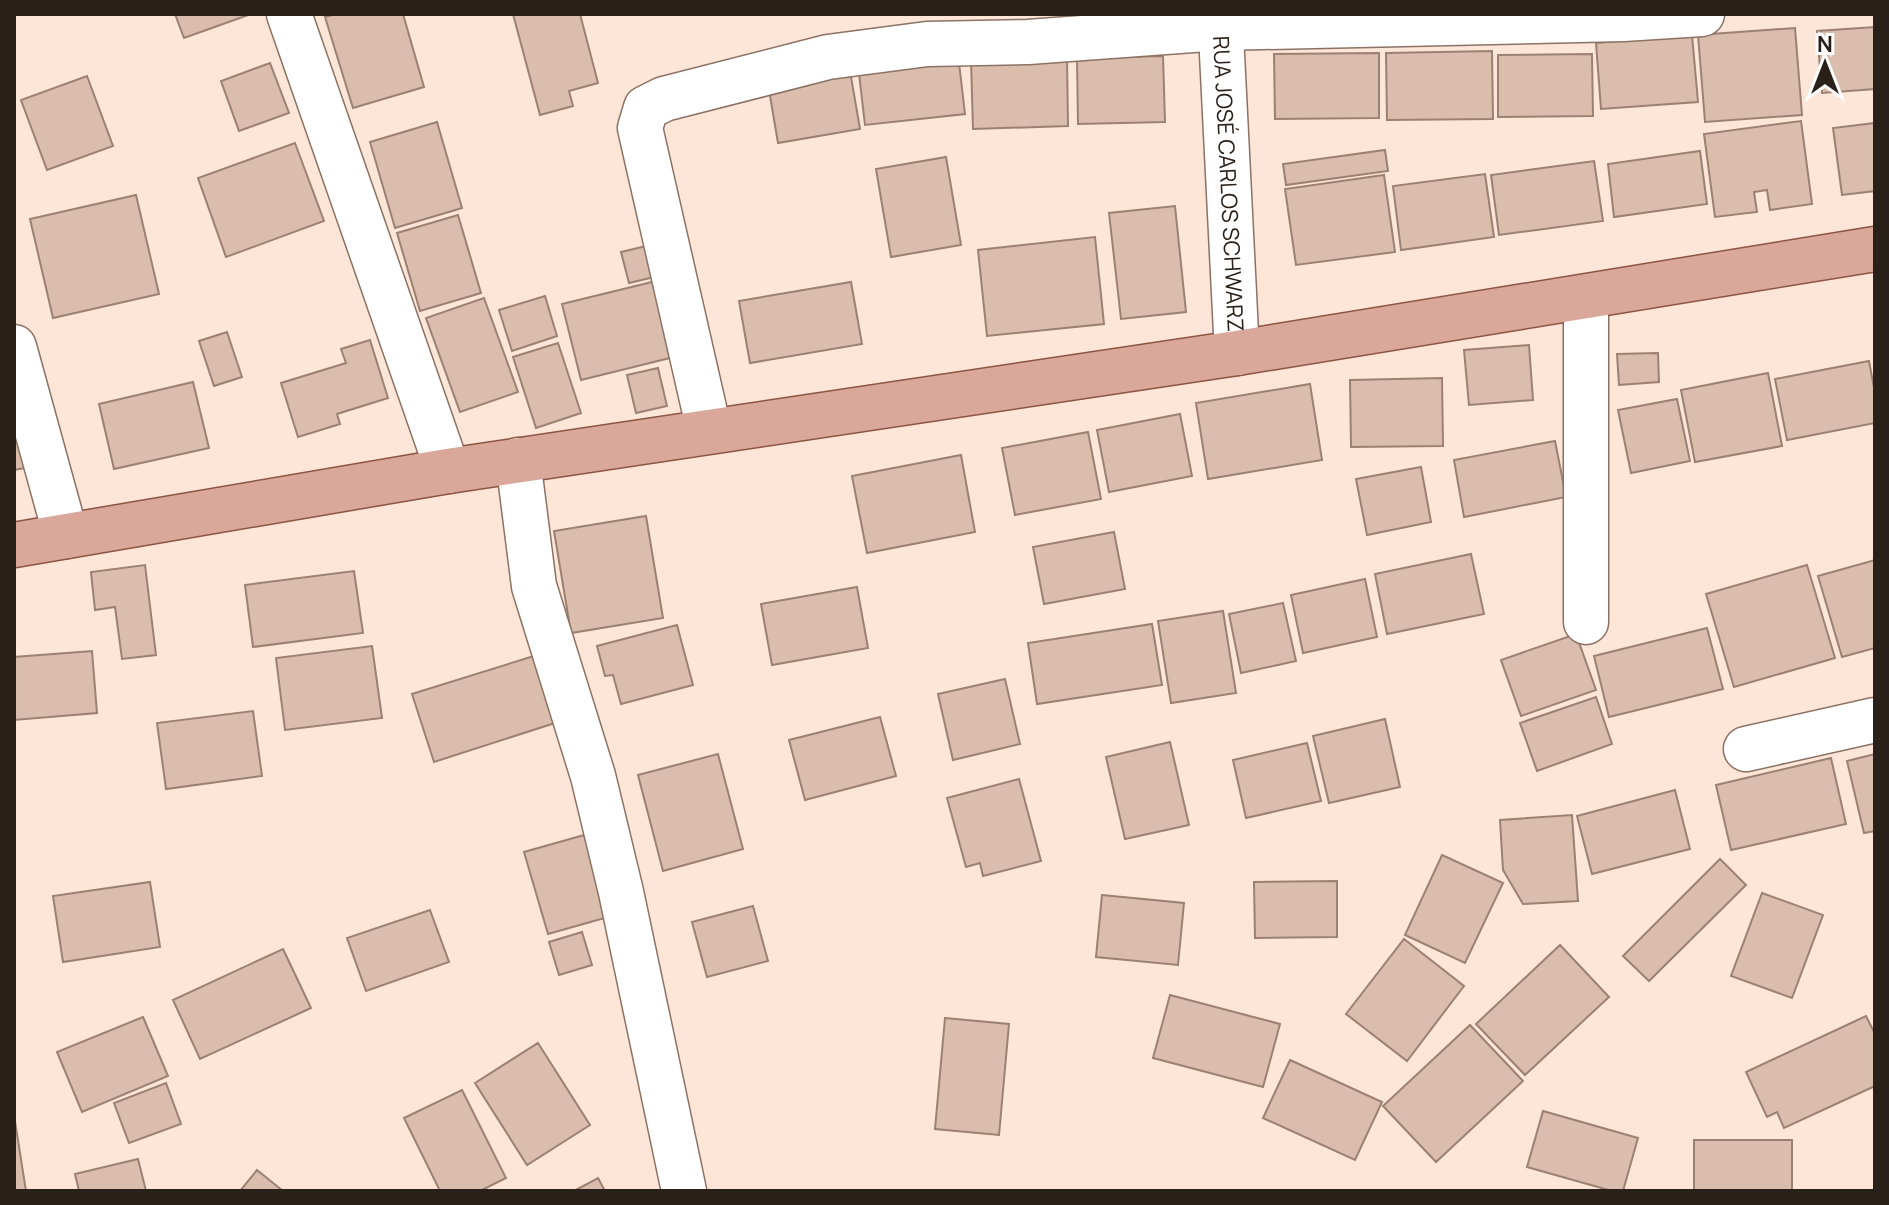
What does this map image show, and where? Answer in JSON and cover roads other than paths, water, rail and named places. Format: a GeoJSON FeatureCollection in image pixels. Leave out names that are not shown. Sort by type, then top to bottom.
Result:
{"type":"FeatureCollection","features":[{"type":"Feature","properties":{"kind":"main road"},"geometry":{"type":"LineString","coordinates":[[14,545],[448,471],[1237,353],[1875,249]]}},
{"type":"Feature","properties":{"kind":"street"},"geometry":{"type":"LineString","coordinates":[[289,14],[448,471]]}},
{"type":"Feature","properties":{"kind":"street"},"geometry":{"type":"LineString","coordinates":[[709,430],[640,128],[646,108],[678,95],[828,57],[927,44],[1028,42],[1220,21],[1623,19],[1702,14]]}},
{"type":"Feature","properties":{"kind":"street","name":"RUA JOSÉ CARLOS SCHWARZ"},"geometry":{"type":"LineString","coordinates":[[1220,21],[1237,353]]}},
{"type":"Feature","properties":{"kind":"street"},"geometry":{"type":"LineString","coordinates":[[1586,297],[1586,622]]}},
{"type":"Feature","properties":{"kind":"street"},"geometry":{"type":"LineString","coordinates":[[14,347],[66,536]]}},
{"type":"Feature","properties":{"kind":"street"},"geometry":{"type":"LineString","coordinates":[[518,460],[534,586],[593,776],[621,892],[684,1191]]}},
{"type":"Feature","properties":{"kind":"street"},"geometry":{"type":"LineString","coordinates":[[1746,749],[1875,720]]}}]}
